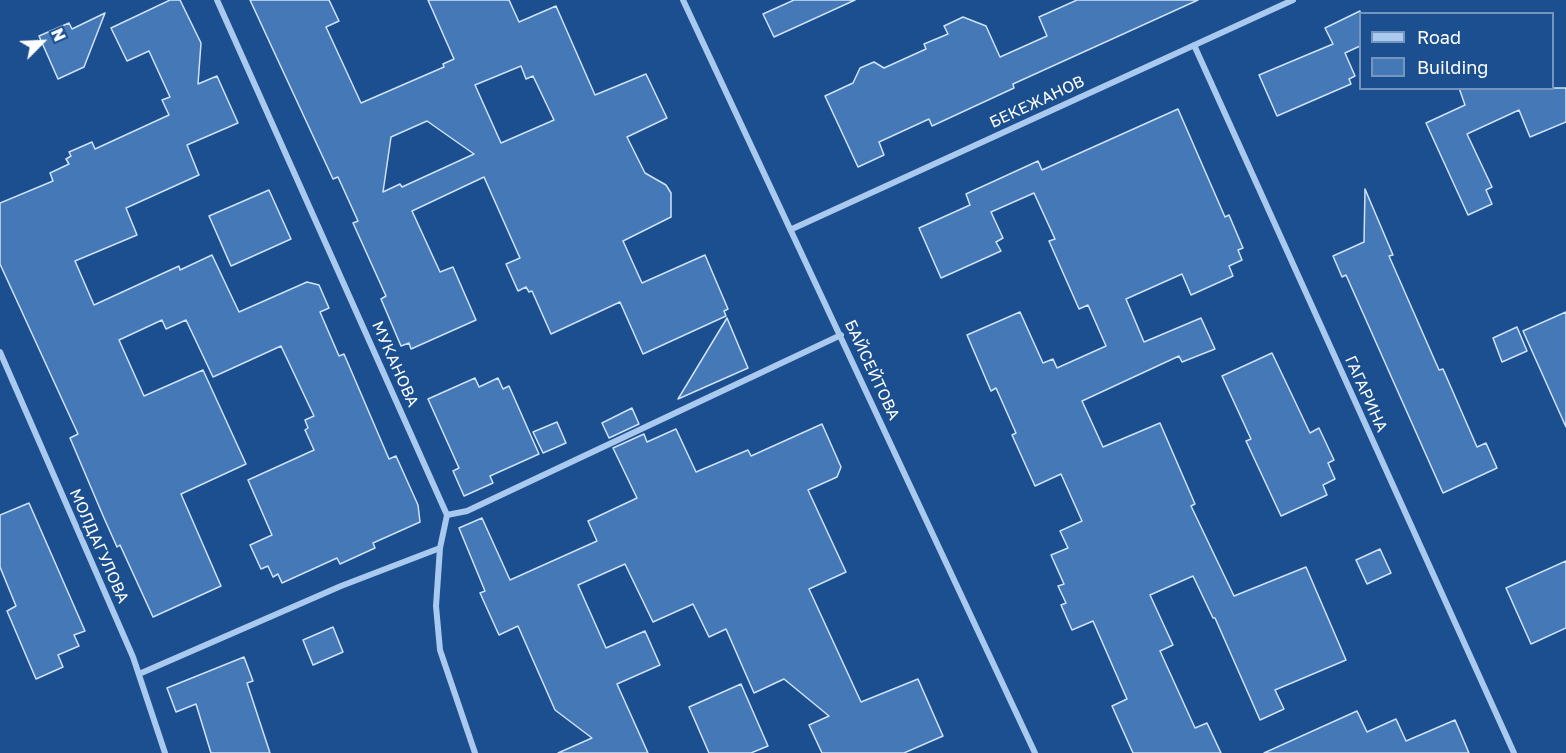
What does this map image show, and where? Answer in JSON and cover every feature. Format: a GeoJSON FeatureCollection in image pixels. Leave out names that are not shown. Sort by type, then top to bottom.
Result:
{"type":"FeatureCollection","features":[{"type":"Feature","properties":{"kind":"street","name":"МУКАНОВА"},"geometry":{"type":"LineString","coordinates":[[217,0],[447,515]]}},
{"type":"Feature","properties":{"kind":"street","name":"БАЙСЕЙТОВА"},"geometry":{"type":"LineString","coordinates":[[683,0],[1035,753]]}},
{"type":"Feature","properties":{"kind":"street","name":"БЕКЕЖАНОВ"},"geometry":{"type":"LineString","coordinates":[[792,229],[1293,0]]}},
{"type":"Feature","properties":{"kind":"street","name":"ГАГАРИНА"},"geometry":{"type":"LineString","coordinates":[[1194,45],[1514,753]]}},
{"type":"Feature","properties":{"kind":"street"},"geometry":{"type":"LineString","coordinates":[[475,753],[440,650],[436,606],[440,548],[447,515],[467,511],[841,335]]}},
{"type":"Feature","properties":{"kind":"street","name":"МОЛДАГУЛОВА"},"geometry":{"type":"LineString","coordinates":[[0,352],[139,674],[165,753]]}},
{"type":"Feature","properties":{"kind":"street"},"geometry":{"type":"LineString","coordinates":[[139,674],[341,586],[440,548]]}},
{"type":"Feature","properties":{"kind":"building"},"geometry":{"type":"Polygon","coordinates":[[[170,0],[180,0],[201,43],[198,84],[217,76],[238,123],[187,145],[199,175],[126,208],[137,235],[75,261],[94,305],[179,266],[180,270],[212,255],[239,312],[307,282],[319,285],[329,308],[320,312],[339,356],[344,354],[389,459],[396,456],[418,505],[420,522],[373,543],[375,548],[340,564],[337,558],[282,583],[278,574],[273,577],[268,566],[261,569],[250,545],[272,535],[248,480],[314,450],[305,430],[308,428],[305,420],[314,416],[281,346],[213,377],[186,320],[166,329],[162,320],[119,340],[144,396],[203,370],[246,464],[181,494],[221,586],[153,617],[120,545],[117,547],[104,518],[70,438],[78,434],[0,264],[0,203],[53,181],[50,173],[69,164],[66,159],[71,156],[69,152],[92,142],[95,149],[169,115],[162,100],[170,97],[149,51],[127,61],[111,28],[170,0]]]}},
{"type":"Feature","properties":{"kind":"building"},"geometry":{"type":"Polygon","coordinates":[[[250,0],[329,0],[339,21],[326,27],[361,103],[444,67],[443,64],[454,59],[428,0],[509,0],[519,22],[556,6],[595,95],[646,74],[667,118],[627,137],[645,173],[666,185],[671,193],[671,217],[623,241],[642,283],[705,255],[728,309],[724,311],[726,316],[643,354],[620,302],[551,334],[532,291],[529,292],[526,287],[518,291],[506,264],[520,258],[484,177],[412,211],[440,272],[453,267],[476,320],[411,349],[409,343],[401,346],[381,299],[386,296],[353,223],[358,221],[338,177],[333,179],[250,0]],[[521,66],[475,85],[501,143],[554,120],[533,76],[526,79],[521,66]],[[427,121],[391,137],[383,192],[400,184],[402,187],[474,154],[427,121]]]}},
{"type":"Feature","properties":{"kind":"building"},"geometry":{"type":"Polygon","coordinates":[[[794,0],[855,0],[774,37],[763,14],[794,0]]]}},
{"type":"Feature","properties":{"kind":"building"},"geometry":{"type":"Polygon","coordinates":[[[1077,0],[1198,0],[1013,84],[1014,88],[932,126],[929,119],[879,142],[884,155],[858,167],[825,96],[853,83],[860,68],[874,62],[884,68],[926,49],[924,44],[948,34],[944,26],[963,17],[986,26],[1000,57],[1047,36],[1039,17],[1077,0]]]}},
{"type":"Feature","properties":{"kind":"building"},"geometry":{"type":"Polygon","coordinates":[[[1360,11],[1359,46],[1345,53],[1355,76],[1349,79],[1351,84],[1277,116],[1259,75],[1333,44],[1325,28],[1360,11]]]}},
{"type":"Feature","properties":{"kind":"building"},"geometry":{"type":"Polygon","coordinates":[[[105,13],[84,67],[58,79],[39,36],[69,23],[72,29],[105,13]]]}},
{"type":"Feature","properties":{"kind":"building"},"geometry":{"type":"Polygon","coordinates":[[[1566,88],[1566,122],[1530,137],[1519,110],[1467,134],[1492,187],[1486,190],[1492,204],[1468,215],[1426,123],[1465,105],[1460,90],[1566,88]]]}},
{"type":"Feature","properties":{"kind":"building"},"geometry":{"type":"Polygon","coordinates":[[[1178,109],[1225,217],[1229,215],[1243,248],[1238,250],[1242,260],[1229,266],[1233,276],[1191,295],[1182,274],[1126,299],[1144,342],[1201,318],[1215,349],[1182,362],[1179,356],[1082,401],[1103,447],[1160,423],[1195,504],[1191,506],[1234,596],[1306,567],[1346,660],[1275,690],[1284,709],[1260,720],[1215,618],[1193,576],[1150,595],[1173,645],[1160,651],[1195,728],[1207,723],[1221,753],[1133,753],[1112,706],[1127,699],[1093,621],[1072,630],[1061,605],[1066,603],[1058,586],[1064,584],[1051,555],[1068,548],[1060,531],[1082,521],[1061,474],[1035,486],[1012,435],[1016,433],[996,388],[991,391],[967,335],[1020,312],[1043,363],[1053,359],[1057,368],[1106,346],[1088,305],[1079,309],[1049,241],[1055,239],[1034,193],[991,212],[1003,238],[996,242],[1001,251],[941,278],[919,228],[970,205],[966,194],[1038,161],[1042,170],[1178,109]]]}},
{"type":"Feature","properties":{"kind":"building"},"geometry":{"type":"Polygon","coordinates":[[[1365,189],[1393,255],[1389,256],[1439,370],[1443,369],[1477,447],[1486,443],[1497,468],[1443,493],[1346,275],[1342,277],[1333,256],[1364,242],[1365,189]]]}},
{"type":"Feature","properties":{"kind":"building"},"geometry":{"type":"Polygon","coordinates":[[[269,190],[291,239],[231,266],[209,216],[269,190]]]}},
{"type":"Feature","properties":{"kind":"building"},"geometry":{"type":"Polygon","coordinates":[[[1566,312],[1566,427],[1523,331],[1566,312]]]}},
{"type":"Feature","properties":{"kind":"building"},"geometry":{"type":"Polygon","coordinates":[[[727,318],[748,368],[678,399],[727,318]]]}},
{"type":"Feature","properties":{"kind":"building"},"geometry":{"type":"Polygon","coordinates":[[[1517,327],[1527,351],[1502,362],[1493,338],[1517,327]]]}},
{"type":"Feature","properties":{"kind":"building"},"geometry":{"type":"Polygon","coordinates":[[[1272,353],[1310,433],[1319,428],[1334,460],[1328,463],[1335,479],[1323,485],[1327,495],[1281,516],[1246,441],[1251,439],[1222,376],[1272,353]]]}},
{"type":"Feature","properties":{"kind":"building"},"geometry":{"type":"Polygon","coordinates":[[[475,378],[479,387],[498,378],[503,389],[509,386],[539,454],[490,476],[493,483],[464,496],[453,471],[459,468],[428,399],[475,378]]]}},
{"type":"Feature","properties":{"kind":"building"},"geometry":{"type":"Polygon","coordinates":[[[632,408],[639,424],[609,438],[602,423],[632,408]]]}},
{"type":"Feature","properties":{"kind":"building"},"geometry":{"type":"Polygon","coordinates":[[[557,422],[566,443],[543,453],[533,432],[557,422]]]}},
{"type":"Feature","properties":{"kind":"building"},"geometry":{"type":"Polygon","coordinates":[[[822,424],[841,467],[837,477],[808,490],[846,572],[809,589],[861,702],[918,679],[943,736],[904,753],[822,753],[809,725],[829,716],[784,679],[754,693],[726,629],[709,637],[693,604],[653,622],[625,564],[578,585],[606,648],[645,631],[660,665],[617,684],[648,753],[558,753],[592,738],[555,710],[518,626],[499,635],[480,593],[485,591],[459,528],[482,518],[510,580],[597,541],[588,521],[637,498],[613,448],[644,434],[647,442],[676,429],[696,472],[748,450],[751,456],[822,424]]]}},
{"type":"Feature","properties":{"kind":"building"},"geometry":{"type":"Polygon","coordinates":[[[29,503],[85,631],[74,635],[79,646],[58,655],[63,667],[36,679],[7,611],[16,606],[0,567],[0,515],[29,503]]]}},
{"type":"Feature","properties":{"kind":"building"},"geometry":{"type":"Polygon","coordinates":[[[1380,549],[1391,573],[1367,584],[1356,560],[1380,549]]]}},
{"type":"Feature","properties":{"kind":"building"},"geometry":{"type":"Polygon","coordinates":[[[1566,561],[1566,628],[1531,644],[1506,588],[1566,561]]]}},
{"type":"Feature","properties":{"kind":"building"},"geometry":{"type":"Polygon","coordinates":[[[333,627],[343,652],[313,665],[303,640],[333,627]]]}},
{"type":"Feature","properties":{"kind":"building"},"geometry":{"type":"Polygon","coordinates":[[[244,657],[253,681],[247,683],[270,753],[211,753],[196,704],[176,712],[167,688],[244,657]]]}},
{"type":"Feature","properties":{"kind":"building"},"geometry":{"type":"Polygon","coordinates":[[[741,684],[768,746],[751,753],[709,753],[689,707],[741,684]]]}},
{"type":"Feature","properties":{"kind":"building"},"geometry":{"type":"Polygon","coordinates":[[[1357,711],[1367,732],[1396,719],[1406,741],[1455,720],[1469,753],[1264,753],[1357,711]]]}}]}
